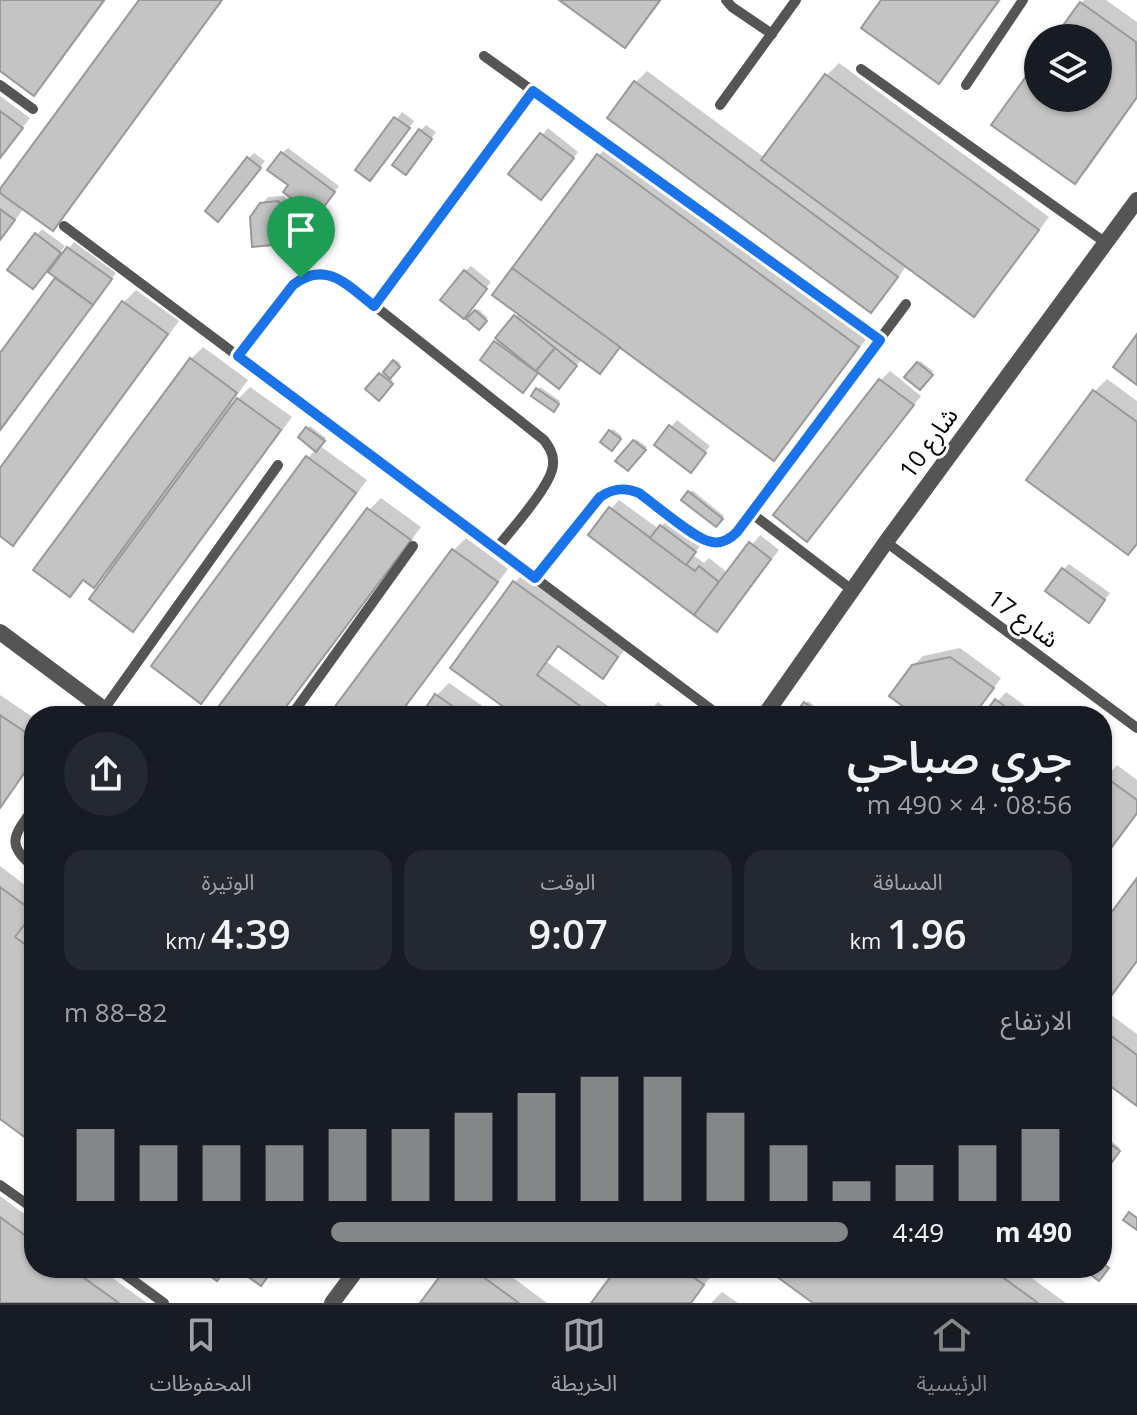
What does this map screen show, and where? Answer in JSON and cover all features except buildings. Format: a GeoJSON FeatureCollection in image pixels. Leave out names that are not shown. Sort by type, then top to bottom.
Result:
{"type":"FeatureCollection","features":[{"type":"Feature","properties":{"kind":"street","name":"شارع 10"},"geometry":{"type":"LineString","coordinates":[[771,706],[886,542],[1137,200]]}},
{"type":"Feature","properties":{"kind":"street"},"geometry":{"type":"LineString","coordinates":[[0,632],[95,706]]}},
{"type":"Feature","properties":{"kind":"street"},"geometry":{"type":"LineString","coordinates":[[332,1303],[351,1278]]}},
{"type":"Feature","properties":{"kind":"lane"},"geometry":{"type":"LineString","coordinates":[[726,0],[772,34]]}},
{"type":"Feature","properties":{"kind":"lane"},"geometry":{"type":"LineString","coordinates":[[720,105],[796,0]]}},
{"type":"Feature","properties":{"kind":"lane"},"geometry":{"type":"LineString","coordinates":[[966,85],[1023,0]]}},
{"type":"Feature","properties":{"kind":"lane"},"geometry":{"type":"LineString","coordinates":[[484,56],[880,340]]}},
{"type":"Feature","properties":{"kind":"lane"},"geometry":{"type":"LineString","coordinates":[[861,69],[1106,243]]}},
{"type":"Feature","properties":{"kind":"lane"},"geometry":{"type":"LineString","coordinates":[[0,85],[33,109]]}},
{"type":"Feature","properties":{"kind":"lane"},"geometry":{"type":"LineString","coordinates":[[374,306],[533,91]]}},
{"type":"Feature","properties":{"kind":"lane"},"geometry":{"type":"LineString","coordinates":[[64,226],[707,706]]}},
{"type":"Feature","properties":{"kind":"lane"},"geometry":{"type":"LineString","coordinates":[[238,356],[301,278],[322,273],[342,280],[549,447],[553,464],[548,481],[496,549]]}},
{"type":"Feature","properties":{"kind":"lane"},"geometry":{"type":"LineString","coordinates":[[535,578],[600,497],[615,490],[639,493],[699,537],[719,542],[732,537],[906,304]]}},
{"type":"Feature","properties":{"kind":"lane"},"geometry":{"type":"LineString","coordinates":[[111,706],[278,465]]}},
{"type":"Feature","properties":{"kind":"lane"},"geometry":{"type":"LineString","coordinates":[[751,513],[852,590]]}},
{"type":"Feature","properties":{"kind":"lane","name":"شارع 17"},"geometry":{"type":"LineString","coordinates":[[886,542],[1107,706]]}},
{"type":"Feature","properties":{"kind":"lane"},"geometry":{"type":"LineString","coordinates":[[298,706],[413,546]]}},
{"type":"Feature","properties":{"kind":"lane","name":"شارع 17"},"geometry":{"type":"LineString","coordinates":[[1112,709],[1137,728]]}},
{"type":"Feature","properties":{"kind":"lane"},"geometry":{"type":"LineString","coordinates":[[24,821],[15,842],[24,858]]}},
{"type":"Feature","properties":{"kind":"lane"},"geometry":{"type":"LineString","coordinates":[[0,1185],[24,1202]]}},
{"type":"Feature","properties":{"kind":"lane"},"geometry":{"type":"LineString","coordinates":[[130,1278],[164,1303]]}},
{"type":"Feature","properties":{"kind":"route"},"geometry":{"type":"LineString","coordinates":[[533,91],[880,340],[732,537],[719,542],[705,541],[639,493],[615,490],[600,497],[535,578],[238,356],[301,278],[322,273],[332,276],[342,280],[374,306],[533,91]]}}]}
